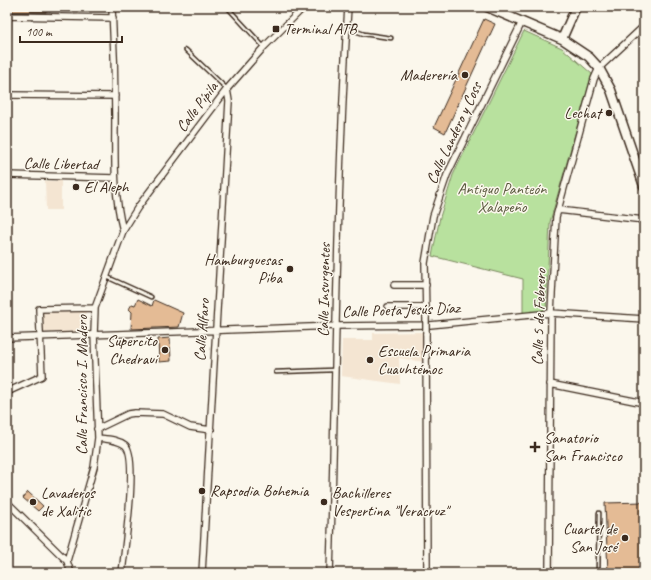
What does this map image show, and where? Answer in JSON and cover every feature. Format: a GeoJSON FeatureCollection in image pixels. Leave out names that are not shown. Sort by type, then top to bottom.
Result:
{"type":"FeatureCollection","features":[{"type":"Feature","properties":{"kind":"main road"},"geometry":{"type":"LineString","coordinates":[[486,7],[562,38],[588,57],[599,68],[612,90],[644,186]]}},
{"type":"Feature","properties":{"kind":"main road"},"geometry":{"type":"LineString","coordinates":[[562,38],[576,7]]}},
{"type":"Feature","properties":{"kind":"street"},"geometry":{"type":"LineString","coordinates":[[7,39],[8,7]]}},
{"type":"Feature","properties":{"kind":"street"},"geometry":{"type":"LineString","coordinates":[[112,7],[115,96],[115,178],[119,216],[123,231]]}},
{"type":"Feature","properties":{"kind":"street","name":"Calle Pípila"},"geometry":{"type":"LineString","coordinates":[[123,231],[138,207],[227,89],[264,47],[304,7]]}},
{"type":"Feature","properties":{"kind":"street","name":"Calle Insurgentes"},"geometry":{"type":"LineString","coordinates":[[330,573],[336,370],[337,252],[348,7]]}},
{"type":"Feature","properties":{"kind":"street"},"geometry":{"type":"LineString","coordinates":[[7,16],[113,18]]}},
{"type":"Feature","properties":{"kind":"street","name":"Calle Landero y Coss"},"geometry":{"type":"LineString","coordinates":[[427,573],[425,263],[428,245],[434,216],[447,174],[522,22]]}},
{"type":"Feature","properties":{"kind":"street"},"geometry":{"type":"LineString","coordinates":[[599,68],[644,26]]}},
{"type":"Feature","properties":{"kind":"street","name":"Calle 5 de Febrero"},"geometry":{"type":"LineString","coordinates":[[549,573],[551,313],[558,210],[594,79],[599,68]]}},
{"type":"Feature","properties":{"kind":"street","name":"Calle Alfaro"},"geometry":{"type":"LineString","coordinates":[[202,573],[229,101],[227,89]]}},
{"type":"Feature","properties":{"kind":"street"},"geometry":{"type":"LineString","coordinates":[[7,95],[115,96]]}},
{"type":"Feature","properties":{"kind":"street","name":"Calle Libertad"},"geometry":{"type":"LineString","coordinates":[[7,175],[115,178]]}},
{"type":"Feature","properties":{"kind":"street"},"geometry":{"type":"LineString","coordinates":[[558,210],[644,220]]}},
{"type":"Feature","properties":{"kind":"street","name":"Calle Francisco I. Madero"},"geometry":{"type":"LineString","coordinates":[[67,561],[94,467],[98,438],[94,334],[95,308],[123,231]]}},
{"type":"Feature","properties":{"kind":"street"},"geometry":{"type":"LineString","coordinates":[[394,285],[426,285]]}},
{"type":"Feature","properties":{"kind":"street"},"geometry":{"type":"LineString","coordinates":[[388,307],[426,306]]}},
{"type":"Feature","properties":{"kind":"street"},"geometry":{"type":"LineString","coordinates":[[7,392],[42,376],[39,338],[39,309],[95,308]]}},
{"type":"Feature","properties":{"kind":"street","name":"Calle Poeta Jesús Díaz"},"geometry":{"type":"LineString","coordinates":[[7,338],[430,324],[551,313],[644,319]]}},
{"type":"Feature","properties":{"kind":"street"},"geometry":{"type":"LineString","coordinates":[[550,384],[644,403]]}},
{"type":"Feature","properties":{"kind":"street"},"geometry":{"type":"LineString","coordinates":[[97,428],[128,414],[163,414],[190,427],[211,430]]}},
{"type":"Feature","properties":{"kind":"street"},"geometry":{"type":"LineString","coordinates":[[98,438],[113,440],[124,444],[129,452],[131,489],[122,573]]}},
{"type":"Feature","properties":{"kind":"street"},"geometry":{"type":"LineString","coordinates":[[7,502],[67,561],[71,573]]}},
{"type":"Feature","properties":{"kind":"lane"},"geometry":{"type":"LineString","coordinates":[[227,7],[264,47]]}},
{"type":"Feature","properties":{"kind":"lane"},"geometry":{"type":"LineString","coordinates":[[347,28],[364,34],[392,38]]}},
{"type":"Feature","properties":{"kind":"lane"},"geometry":{"type":"LineString","coordinates":[[186,50],[227,89]]}},
{"type":"Feature","properties":{"kind":"lane"},"geometry":{"type":"LineString","coordinates":[[106,277],[151,297]]}},
{"type":"Feature","properties":{"kind":"lane"},"geometry":{"type":"LineString","coordinates":[[276,372],[336,370]]}},
{"type":"Feature","properties":{"kind":"lane"},"geometry":{"type":"LineString","coordinates":[[598,573],[599,513]]}},
{"type":"Feature","properties":{"kind":"shaded area"},"geometry":{"type":"Polygon","coordinates":[[[45,181],[61,181],[61,210],[46,210],[45,181]]]}},
{"type":"Feature","properties":{"kind":"shaded area"},"geometry":{"type":"Polygon","coordinates":[[[86,310],[86,331],[41,333],[40,311],[86,310]]]}},
{"type":"Feature","properties":{"kind":"shaded area","name":"Escuela Primaria Cuauhtémoc"},"geometry":{"type":"Polygon","coordinates":[[[423,332],[424,362],[399,358],[400,384],[341,376],[342,340],[373,340],[373,333],[423,332]]]}},
{"type":"Feature","properties":{"kind":"green space","name":"Antiguo Panteón Xalapeño"},"geometry":{"type":"Polygon","coordinates":[[[524,31],[562,48],[592,74],[550,222],[546,312],[523,313],[523,279],[432,256],[440,217],[453,175],[524,31]]]}},
{"type":"Feature","properties":{"kind":"building"},"geometry":{"type":"Polygon","coordinates":[[[12,7],[46,7],[46,12],[12,12],[12,7]]]}},
{"type":"Feature","properties":{"kind":"building","name":"Maderería"},"geometry":{"type":"Polygon","coordinates":[[[484,19],[495,24],[445,133],[434,127],[484,19]]]}},
{"type":"Feature","properties":{"kind":"building"},"geometry":{"type":"Polygon","coordinates":[[[138,299],[152,306],[154,300],[183,313],[179,327],[131,329],[132,312],[129,309],[132,304],[135,305],[138,299]]]}},
{"type":"Feature","properties":{"kind":"building","name":"Supercito Chedraui"},"geometry":{"type":"Polygon","coordinates":[[[170,338],[171,361],[159,362],[158,339],[170,338]]]}},
{"type":"Feature","properties":{"kind":"building","name":"Lavaderos de Xalitic"},"geometry":{"type":"Polygon","coordinates":[[[28,492],[43,506],[38,511],[23,498],[28,492]]]}},
{"type":"Feature","properties":{"kind":"building","name":"Cuartel de San José"},"geometry":{"type":"Polygon","coordinates":[[[644,502],[644,573],[608,573],[605,503],[644,502]]]}},
{"type":"Feature","properties":{"kind":"place","name":"Terminal ATB"},"geometry":{"type":"Point","coordinates":[276,29]}},
{"type":"Feature","properties":{"kind":"place","name":"Maderería"},"geometry":{"type":"Point","coordinates":[465,75]}},
{"type":"Feature","properties":{"kind":"place","name":"Lechat"},"geometry":{"type":"Point","coordinates":[609,113]}},
{"type":"Feature","properties":{"kind":"place","name":"El Aleph"},"geometry":{"type":"Point","coordinates":[76,187]}},
{"type":"Feature","properties":{"kind":"place","name":"Hamburguesas Piba"},"geometry":{"type":"Point","coordinates":[290,269]}},
{"type":"Feature","properties":{"kind":"place","name":"Supercito Chedraui"},"geometry":{"type":"Point","coordinates":[165,350]}},
{"type":"Feature","properties":{"kind":"place","name":"Escuela Primaria Cuauhtémoc"},"geometry":{"type":"Point","coordinates":[370,360]}},
{"type":"Feature","properties":{"kind":"place","name":"Sanatorio San Francisco"},"geometry":{"type":"Point","coordinates":[535,447]}},
{"type":"Feature","properties":{"kind":"place","name":"Rapsodia Bohemia"},"geometry":{"type":"Point","coordinates":[202,491]}},
{"type":"Feature","properties":{"kind":"place","name":"Lavaderos de Xalitic"},"geometry":{"type":"Point","coordinates":[33,502]}},
{"type":"Feature","properties":{"kind":"place","name":"Bachilleres Vespertina \"Veracruz\""},"geometry":{"type":"Point","coordinates":[324,502]}},
{"type":"Feature","properties":{"kind":"place","name":"Cuartel de San José"},"geometry":{"type":"Point","coordinates":[625,538]}}]}
